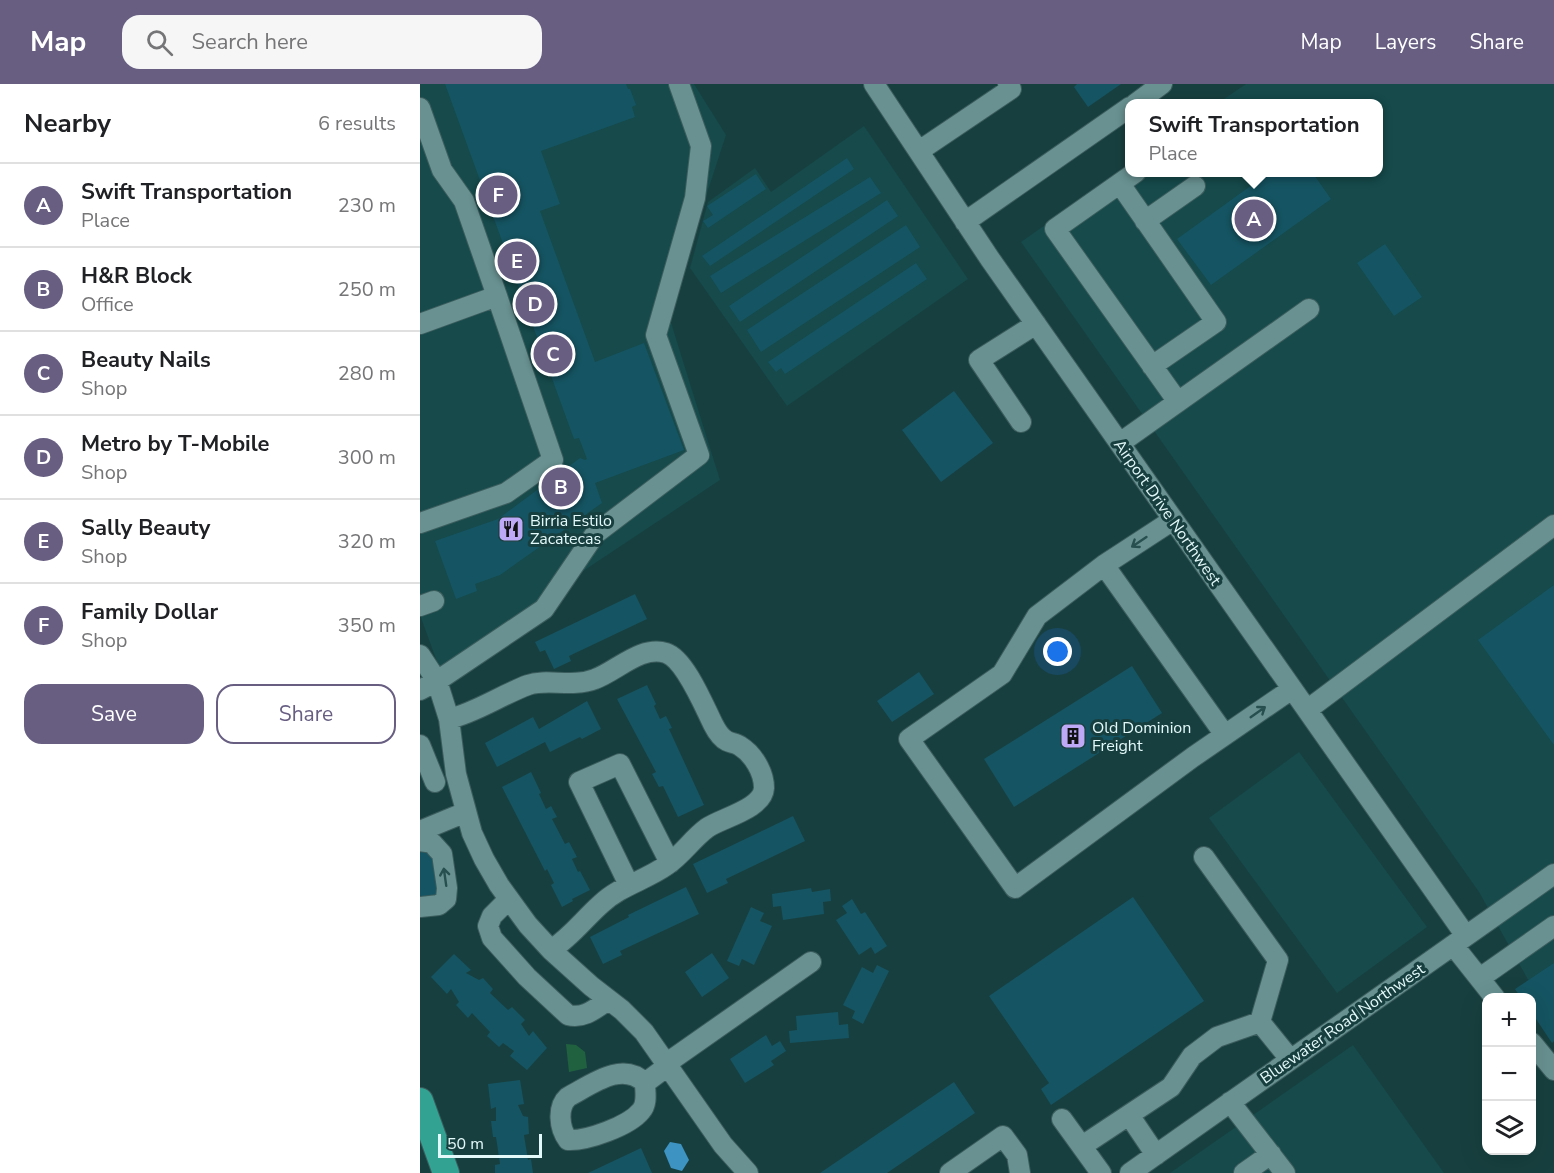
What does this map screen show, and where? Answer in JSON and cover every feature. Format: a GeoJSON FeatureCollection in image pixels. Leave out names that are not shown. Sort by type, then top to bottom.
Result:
{"type":"FeatureCollection","features":[{"type":"Feature","properties":{"kind":"main road"},"geometry":{"type":"LineString","coordinates":[[420,1101],[446,1173]]}},
{"type":"Feature","properties":{"kind":"street"},"geometry":{"type":"LineString","coordinates":[[428,686],[544,609],[594,534],[699,455],[656,334],[695,198],[701,146],[679,84]]}},
{"type":"Feature","properties":{"kind":"street","name":"Airport Drive Northwest"},"geometry":{"type":"LineString","coordinates":[[874,84],[965,222],[1307,710],[1459,940],[1480,978],[1491,993]]}},
{"type":"Feature","properties":{"kind":"street"},"geometry":{"type":"LineString","coordinates":[[919,151],[1011,89],[1008,84]]}},
{"type":"Feature","properties":{"kind":"street"},"geometry":{"type":"LineString","coordinates":[[1142,99],[1162,84]]}},
{"type":"Feature","properties":{"kind":"street"},"geometry":{"type":"LineString","coordinates":[[420,108],[442,170],[464,201],[553,460],[506,493],[420,523]]}},
{"type":"Feature","properties":{"kind":"street"},"geometry":{"type":"LineString","coordinates":[[965,222],[1125,110]]}},
{"type":"Feature","properties":{"kind":"street"},"geometry":{"type":"LineString","coordinates":[[1152,366],[1215,322],[1146,221],[1128,178],[1055,229],[1152,366],[1178,402]]}},
{"type":"Feature","properties":{"kind":"street"},"geometry":{"type":"LineString","coordinates":[[1146,221],[1195,186]]}},
{"type":"Feature","properties":{"kind":"street"},"geometry":{"type":"LineString","coordinates":[[420,324],[497,296]]}},
{"type":"Feature","properties":{"kind":"street"},"geometry":{"type":"LineString","coordinates":[[1120,443],[1309,309]]}},
{"type":"Feature","properties":{"kind":"street"},"geometry":{"type":"LineString","coordinates":[[1021,422],[979,360],[1036,324]]}},
{"type":"Feature","properties":{"kind":"street"},"geometry":{"type":"LineString","coordinates":[[1173,520],[1104,565],[1037,616],[1002,674],[909,739],[1015,888],[1292,688]]}},
{"type":"Feature","properties":{"kind":"street"},"geometry":{"type":"LineString","coordinates":[[1307,710],[1554,525]]}},
{"type":"Feature","properties":{"kind":"street"},"geometry":{"type":"LineString","coordinates":[[1104,565],[1225,735]]}},
{"type":"Feature","properties":{"kind":"street"},"geometry":{"type":"LineString","coordinates":[[449,719],[468,714],[530,684],[577,684],[597,679],[645,653],[667,653],[684,668],[717,731],[726,741],[739,745],[761,772],[764,790],[757,802],[709,826],[670,863],[629,885],[602,903],[565,941],[551,950]]}},
{"type":"Feature","properties":{"kind":"street"},"geometry":{"type":"LineString","coordinates":[[420,655],[428,686],[449,719],[456,774],[472,833],[484,859],[508,899],[551,950],[644,1032],[723,1145],[748,1173]]}},
{"type":"Feature","properties":{"kind":"street"},"geometry":{"type":"LineString","coordinates":[[420,745],[428,784],[456,774]]}},
{"type":"Feature","properties":{"kind":"street"},"geometry":{"type":"LineString","coordinates":[[629,885],[579,782],[620,764],[670,863]]}},
{"type":"Feature","properties":{"kind":"street"},"geometry":{"type":"LineString","coordinates":[[420,831],[466,812]]}},
{"type":"Feature","properties":{"kind":"street"},"geometry":{"type":"LineString","coordinates":[[420,841],[432,843],[442,854],[447,888],[446,899],[439,905],[420,907]]}},
{"type":"Feature","properties":{"kind":"street"},"geometry":{"type":"LineString","coordinates":[[1204,857],[1278,960],[1260,1022]]}},
{"type":"Feature","properties":{"kind":"street","name":"Bluewater Road Northwest"},"geometry":{"type":"LineString","coordinates":[[1130,1173],[1554,873]]}},
{"type":"Feature","properties":{"kind":"street"},"geometry":{"type":"LineString","coordinates":[[508,899],[492,916],[488,926],[492,938],[527,977],[568,1015],[577,1017],[587,1014],[609,1000]]}},
{"type":"Feature","properties":{"kind":"street"},"geometry":{"type":"LineString","coordinates":[[1480,978],[1554,926]]}},
{"type":"Feature","properties":{"kind":"street"},"geometry":{"type":"LineString","coordinates":[[645,1083],[668,1064],[811,962]]}},
{"type":"Feature","properties":{"kind":"street"},"geometry":{"type":"LineString","coordinates":[[1260,1022],[1290,1059]]}},
{"type":"Feature","properties":{"kind":"street"},"geometry":{"type":"LineString","coordinates":[[1082,1146],[1171,1087],[1192,1056],[1217,1037],[1260,1022]]}},
{"type":"Feature","properties":{"kind":"street"},"geometry":{"type":"LineString","coordinates":[[1535,1047],[1554,1070]]}},
{"type":"Feature","properties":{"kind":"street"},"geometry":{"type":"LineString","coordinates":[[1230,1102],[1285,1173]]}},
{"type":"Feature","properties":{"kind":"street"},"geometry":{"type":"LineString","coordinates":[[1129,1115],[1156,1155]]}},
{"type":"Feature","properties":{"kind":"street"},"geometry":{"type":"LineString","coordinates":[[1062,1119],[1101,1173]]}},
{"type":"Feature","properties":{"kind":"street"},"geometry":{"type":"LineString","coordinates":[[950,1173],[1003,1136],[1017,1155],[1020,1173]]}},
{"type":"Feature","properties":{"kind":"street"},"geometry":{"type":"LineString","coordinates":[[1244,1173],[1271,1154]]}},
{"type":"Feature","properties":{"kind":"shaded area"},"geometry":{"type":"Polygon","coordinates":[[[420,84],[694,84],[726,135],[668,313],[720,480],[439,667],[420,615],[420,84]]]}},
{"type":"Feature","properties":{"kind":"shaded area"},"geometry":{"type":"Polygon","coordinates":[[[1246,84],[1554,84],[1554,1026],[1479,892],[1021,242],[1125,169],[1125,177],[1383,177],[1383,99],[1224,99],[1246,84]]]}},
{"type":"Feature","properties":{"kind":"shaded area"},"geometry":{"type":"Polygon","coordinates":[[[864,126],[968,279],[787,406],[690,268],[708,202],[755,168],[771,192],[864,126]]]}},
{"type":"Feature","properties":{"kind":"shaded area"},"geometry":{"type":"Polygon","coordinates":[[[1299,752],[1427,927],[1337,993],[1209,818],[1299,752]]]}},
{"type":"Feature","properties":{"kind":"shaded area"},"geometry":{"type":"Polygon","coordinates":[[[1353,1045],[1444,1173],[1170,1173],[1353,1045]]]}},
{"type":"Feature","properties":{"kind":"green space"},"geometry":{"type":"Polygon","coordinates":[[[566,1044],[576,1045],[585,1052],[587,1068],[569,1072],[566,1044]]]}},
{"type":"Feature","properties":{"kind":"water"},"geometry":{"type":"Polygon","coordinates":[[[670,1142],[681,1144],[689,1160],[682,1171],[671,1168],[664,1151],[670,1142]]]}},
{"type":"Feature","properties":{"kind":"building"},"geometry":{"type":"Polygon","coordinates":[[[445,84],[626,84],[630,89],[636,105],[632,107],[635,117],[541,151],[560,204],[540,211],[595,362],[644,343],[684,450],[595,483],[602,503],[500,575],[475,584],[477,591],[456,599],[435,541],[498,519],[580,458],[587,459],[579,438],[574,439],[445,84]]]}},
{"type":"Feature","properties":{"kind":"building"},"geometry":{"type":"Polygon","coordinates":[[[1077,84],[1121,84],[1088,107],[1074,87],[1077,84]]]}},
{"type":"Feature","properties":{"kind":"building"},"geometry":{"type":"Polygon","coordinates":[[[847,158],[854,169],[710,266],[702,256],[847,158]]]}},
{"type":"Feature","properties":{"kind":"building"},"geometry":{"type":"Polygon","coordinates":[[[756,174],[766,189],[708,228],[703,221],[713,215],[707,206],[756,174]]]}},
{"type":"Feature","properties":{"kind":"building"},"geometry":{"type":"Polygon","coordinates":[[[870,177],[881,193],[721,293],[710,276],[870,177]]]}},
{"type":"Feature","properties":{"kind":"building"},"geometry":{"type":"Polygon","coordinates":[[[1263,177],[1316,177],[1331,199],[1211,285],[1177,239],[1263,177]]]}},
{"type":"Feature","properties":{"kind":"building"},"geometry":{"type":"Polygon","coordinates":[[[887,200],[898,216],[740,322],[729,306],[887,200]]]}},
{"type":"Feature","properties":{"kind":"building"},"geometry":{"type":"Polygon","coordinates":[[[906,225],[920,247],[761,352],[747,330],[906,225]]]}},
{"type":"Feature","properties":{"kind":"building"},"geometry":{"type":"Polygon","coordinates":[[[1385,244],[1422,297],[1394,316],[1357,263],[1385,244]]]}},
{"type":"Feature","properties":{"kind":"building"},"geometry":{"type":"Polygon","coordinates":[[[916,263],[927,279],[785,374],[781,368],[776,372],[768,362],[916,263]]]}},
{"type":"Feature","properties":{"kind":"building"},"geometry":{"type":"Polygon","coordinates":[[[954,391],[993,443],[941,482],[902,430],[954,391]]]}},
{"type":"Feature","properties":{"kind":"building"},"geometry":{"type":"Polygon","coordinates":[[[1554,585],[1554,745],[1478,640],[1554,585]]]}},
{"type":"Feature","properties":{"kind":"building"},"geometry":{"type":"Polygon","coordinates":[[[635,594],[647,619],[569,656],[571,661],[554,669],[545,650],[540,652],[535,642],[635,594]]]}},
{"type":"Feature","properties":{"kind":"building","name":"Old Dominion Freight"},"geometry":{"type":"Polygon","coordinates":[[[1132,666],[1162,713],[1014,807],[984,759],[1132,666]]]}},
{"type":"Feature","properties":{"kind":"building"},"geometry":{"type":"Polygon","coordinates":[[[919,672],[934,694],[892,722],[877,701],[919,672]]]}},
{"type":"Feature","properties":{"kind":"building"},"geometry":{"type":"Polygon","coordinates":[[[647,685],[660,719],[666,716],[672,728],[669,729],[704,805],[678,817],[663,786],[659,787],[652,774],[656,772],[617,699],[647,685]]]}},
{"type":"Feature","properties":{"kind":"building"},"geometry":{"type":"Polygon","coordinates":[[[587,701],[601,729],[550,752],[545,742],[497,767],[485,743],[533,717],[539,729],[587,701]]]}},
{"type":"Feature","properties":{"kind":"building"},"geometry":{"type":"Polygon","coordinates":[[[531,772],[546,809],[551,806],[557,817],[552,819],[565,844],[569,842],[577,857],[572,859],[590,890],[562,907],[551,885],[554,883],[547,869],[545,871],[502,787],[531,772]]]}},
{"type":"Feature","properties":{"kind":"building"},"geometry":{"type":"Polygon","coordinates":[[[793,816],[805,841],[726,879],[728,883],[707,893],[693,864],[793,816]]]}},
{"type":"Feature","properties":{"kind":"building"},"geometry":{"type":"Polygon","coordinates":[[[432,846],[440,898],[420,902],[420,847],[432,846]]]}},
{"type":"Feature","properties":{"kind":"building"},"geometry":{"type":"Polygon","coordinates":[[[686,887],[699,914],[620,951],[622,955],[603,964],[590,937],[629,917],[628,915],[686,887]]]}},
{"type":"Feature","properties":{"kind":"building"},"geometry":{"type":"Polygon","coordinates":[[[811,888],[812,892],[830,889],[831,901],[823,902],[824,914],[783,920],[781,906],[773,907],[772,894],[811,888]]]}},
{"type":"Feature","properties":{"kind":"building"},"geometry":{"type":"Polygon","coordinates":[[[1133,897],[1204,1001],[1051,1105],[1041,1089],[1049,1083],[989,996],[1133,897]]]}},
{"type":"Feature","properties":{"kind":"building"},"geometry":{"type":"Polygon","coordinates":[[[852,899],[861,914],[865,912],[887,946],[875,954],[871,947],[859,955],[836,920],[847,913],[842,906],[852,899]]]}},
{"type":"Feature","properties":{"kind":"building"},"geometry":{"type":"Polygon","coordinates":[[[751,907],[764,913],[760,921],[772,926],[754,965],[742,959],[739,966],[727,961],[751,907]]]}},
{"type":"Feature","properties":{"kind":"building"},"geometry":{"type":"Polygon","coordinates":[[[712,953],[729,978],[702,997],[685,972],[712,953]]]}},
{"type":"Feature","properties":{"kind":"building"},"geometry":{"type":"Polygon","coordinates":[[[454,954],[471,970],[466,973],[479,980],[483,978],[493,989],[490,993],[508,1010],[512,1007],[525,1020],[521,1024],[529,1036],[533,1031],[547,1048],[527,1070],[510,1056],[514,1051],[503,1043],[499,1047],[487,1036],[490,1032],[472,1013],[468,1018],[456,1005],[459,1002],[451,989],[447,994],[431,977],[454,954]]]}},
{"type":"Feature","properties":{"kind":"building"},"geometry":{"type":"Polygon","coordinates":[[[1554,963],[1554,1041],[1552,1043],[1536,1019],[1536,993],[1518,993],[1515,989],[1554,963]]]}},
{"type":"Feature","properties":{"kind":"building"},"geometry":{"type":"Polygon","coordinates":[[[877,965],[889,971],[863,1024],[852,1018],[855,1011],[843,1005],[862,967],[873,973],[877,965]]]}},
{"type":"Feature","properties":{"kind":"building"},"geometry":{"type":"Polygon","coordinates":[[[838,1012],[839,1025],[848,1024],[849,1038],[790,1043],[789,1031],[797,1030],[796,1016],[838,1012]]]}},
{"type":"Feature","properties":{"kind":"building"},"geometry":{"type":"Polygon","coordinates":[[[766,1035],[772,1046],[780,1041],[786,1051],[771,1061],[774,1065],[745,1083],[730,1059],[766,1035]]]}},
{"type":"Feature","properties":{"kind":"building"},"geometry":{"type":"Polygon","coordinates":[[[520,1080],[524,1104],[518,1105],[523,1116],[528,1117],[529,1134],[524,1135],[528,1160],[531,1159],[533,1173],[495,1173],[495,1165],[500,1164],[491,1121],[496,1121],[496,1107],[491,1109],[488,1084],[520,1080]]]}},
{"type":"Feature","properties":{"kind":"building"},"geometry":{"type":"Polygon","coordinates":[[[954,1082],[975,1113],[887,1173],[820,1173],[954,1082]]]}},
{"type":"Feature","properties":{"kind":"building"},"geometry":{"type":"Polygon","coordinates":[[[641,1148],[652,1173],[588,1173],[641,1148]]]}},
{"type":"Feature","properties":{"kind":"place","name":"Family Dollar"},"geometry":{"type":"Point","coordinates":[498,195]}},
{"type":"Feature","properties":{"kind":"place","name":"Swift Transportation"},"geometry":{"type":"Point","coordinates":[1254,219]}},
{"type":"Feature","properties":{"kind":"place","name":"Sally Beauty"},"geometry":{"type":"Point","coordinates":[517,261]}},
{"type":"Feature","properties":{"kind":"place","name":"Metro by T-Mobile"},"geometry":{"type":"Point","coordinates":[535,304]}},
{"type":"Feature","properties":{"kind":"place","name":"Beauty Nails"},"geometry":{"type":"Point","coordinates":[553,354]}},
{"type":"Feature","properties":{"kind":"place","name":"H&R Block"},"geometry":{"type":"Point","coordinates":[561,487]}},
{"type":"Feature","properties":{"kind":"place","name":"Birria Estilo Zacatecas"},"geometry":{"type":"Point","coordinates":[511,529]}},
{"type":"Feature","properties":{"kind":"place","name":"Old Dominion Freight"},"geometry":{"type":"Point","coordinates":[1073,736]}}]}
